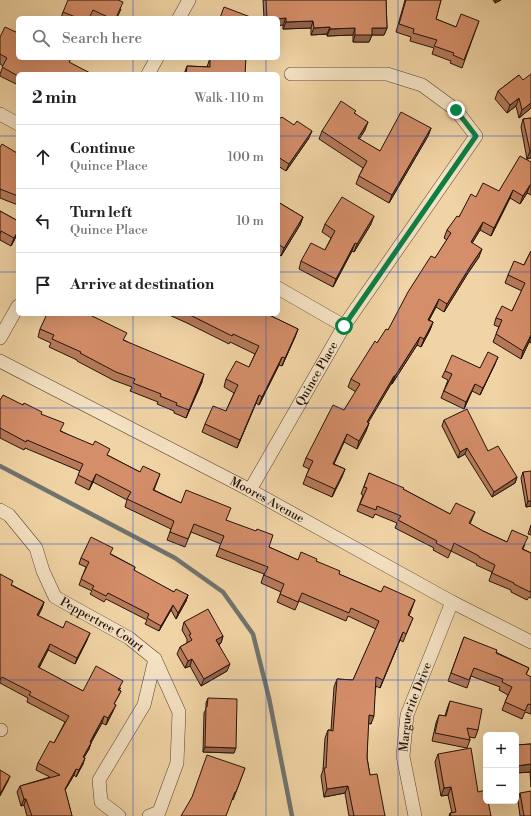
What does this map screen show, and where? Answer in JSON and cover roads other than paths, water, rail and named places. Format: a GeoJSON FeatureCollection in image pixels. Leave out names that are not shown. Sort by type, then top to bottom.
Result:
{"type":"FeatureCollection","features":[{"type":"Feature","properties":{"kind":"street"},"geometry":{"type":"LineString","coordinates":[[180,16],[189,0]]}},
{"type":"Feature","properties":{"kind":"street"},"geometry":{"type":"LineString","coordinates":[[149,72],[156,60]]}},
{"type":"Feature","properties":{"kind":"street","name":"Quince Place"},"geometry":{"type":"LineString","coordinates":[[250,490],[344,326],[476,136],[456,110],[422,85],[387,74],[291,74]]}},
{"type":"Feature","properties":{"kind":"street"},"geometry":{"type":"LineString","coordinates":[[0,114],[16,123]]}},
{"type":"Feature","properties":{"kind":"street"},"geometry":{"type":"LineString","coordinates":[[280,289],[344,326]]}},
{"type":"Feature","properties":{"kind":"street"},"geometry":{"type":"LineString","coordinates":[[0,338],[16,310]]}},
{"type":"Feature","properties":{"kind":"street","name":"Moores Avenue"},"geometry":{"type":"LineString","coordinates":[[0,361],[250,490],[452,602],[531,642]]}},
{"type":"Feature","properties":{"kind":"street","name":"Peppertree Court"},"geometry":{"type":"LineString","coordinates":[[0,510],[10,515],[36,548],[43,571],[55,597],[129,638],[155,659],[179,712],[177,763],[159,812],[150,816]]}},
{"type":"Feature","properties":{"kind":"street","name":"Marguerite Drive"},"geometry":{"type":"LineString","coordinates":[[416,816],[403,756],[407,715],[452,602]]}},
{"type":"Feature","properties":{"kind":"street","name":"Peppertree Court"},"geometry":{"type":"LineString","coordinates":[[119,816],[101,802],[99,780],[144,705],[155,659]]}},
{"type":"Feature","properties":{"kind":"waterway"},"geometry":{"type":"LineString","coordinates":[[0,466],[175,558],[223,592],[253,634],[269,698],[292,816]]}}]}
